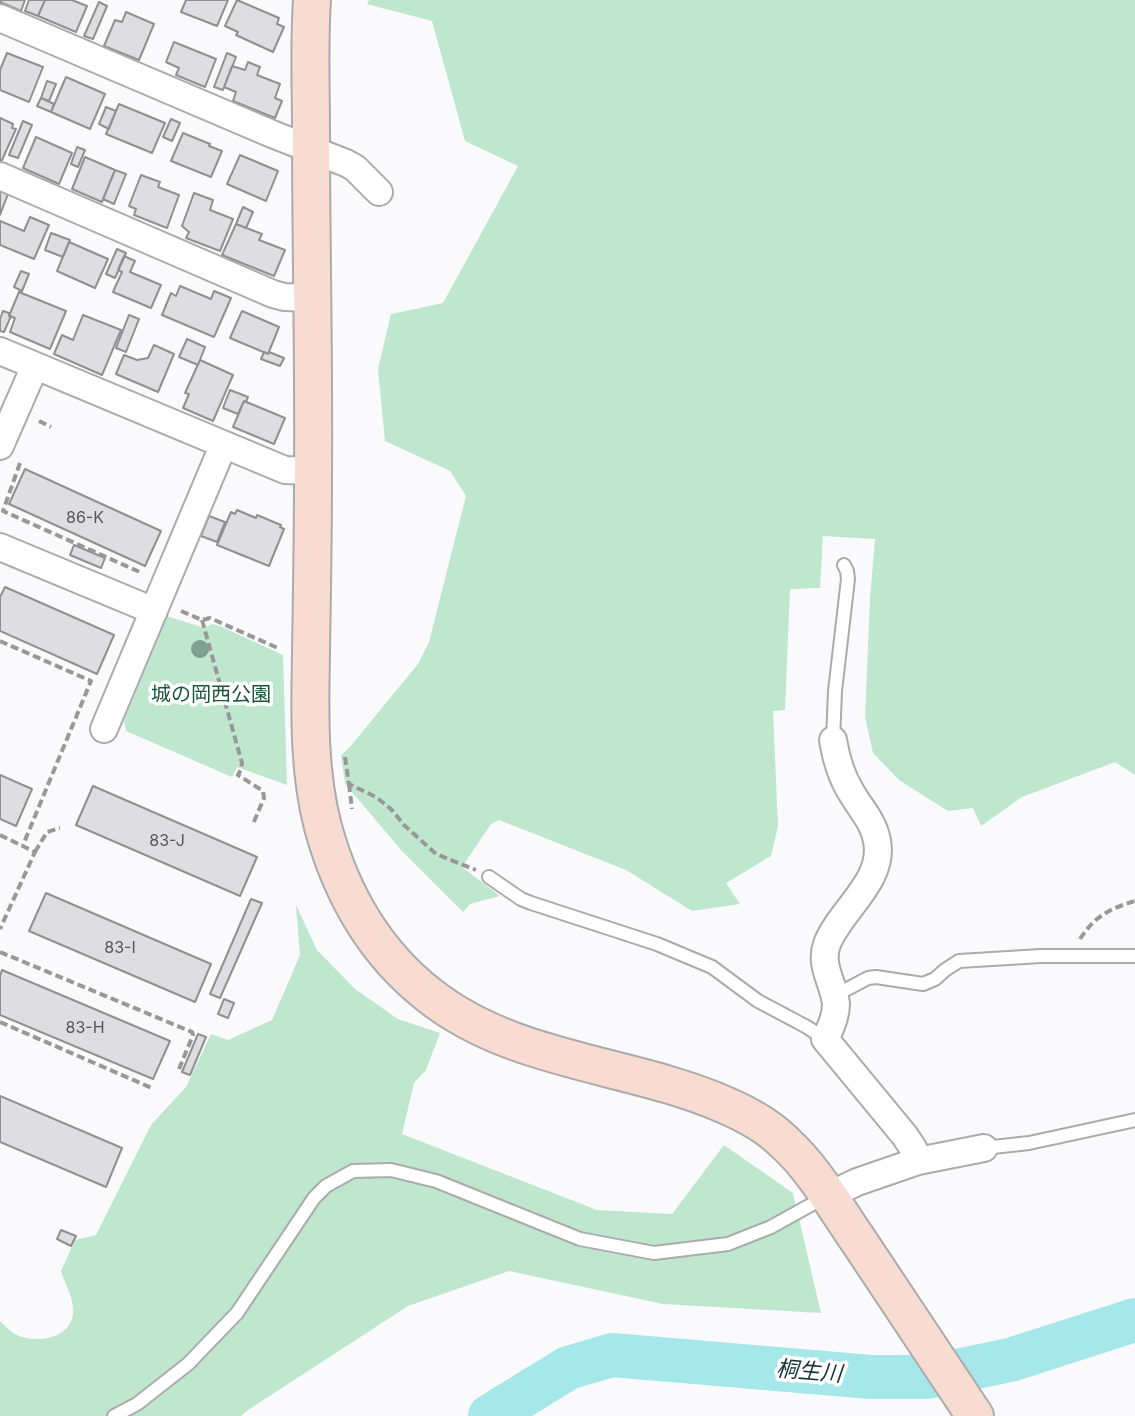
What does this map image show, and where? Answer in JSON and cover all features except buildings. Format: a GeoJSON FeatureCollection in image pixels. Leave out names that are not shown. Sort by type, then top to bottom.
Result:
{"type":"FeatureCollection","features":[{"type":"Feature","properties":{"kind":"street"},"geometry":{"type":"LineString","coordinates":[[312,0],[310,721],[316,789],[323,826],[345,890],[375,941],[393,962],[431,997],[455,1013],[520,1043],[726,1105],[765,1126],[801,1159],[975,1416]]}},
{"type":"Feature","properties":{"kind":"street"},"geometry":{"type":"LineString","coordinates":[[0,18],[355,168],[379,192]]}},
{"type":"Feature","properties":{"kind":"street"},"geometry":{"type":"LineString","coordinates":[[0,176],[273,294],[311,298]]}},
{"type":"Feature","properties":{"kind":"street"},"geometry":{"type":"LineString","coordinates":[[0,351],[285,470],[313,471]]}},
{"type":"Feature","properties":{"kind":"street"},"geometry":{"type":"LineString","coordinates":[[11,451],[35,366]]}},
{"type":"Feature","properties":{"kind":"street"},"geometry":{"type":"LineString","coordinates":[[104,729],[164,600],[223,446]]}},
{"type":"Feature","properties":{"kind":"street"},"geometry":{"type":"LineString","coordinates":[[0,547],[164,600]]}},
{"type":"Feature","properties":{"kind":"street"},"geometry":{"type":"LineString","coordinates":[[833,740],[843,778],[874,828],[878,855],[869,880],[826,946],[824,967],[834,996],[835,1015],[825,1039],[905,1136],[918,1161]]}},
{"type":"Feature","properties":{"kind":"street"},"geometry":{"type":"LineString","coordinates":[[832,1202],[857,1182],[918,1161],[984,1148]]}},
{"type":"Feature","properties":{"kind":"lane"},"geometry":{"type":"LineString","coordinates":[[833,740],[835,691],[848,579],[844,565]]}},
{"type":"Feature","properties":{"kind":"lane"},"geometry":{"type":"LineString","coordinates":[[489,877],[521,899],[657,944],[712,967],[758,1001],[825,1039]]}},
{"type":"Feature","properties":{"kind":"lane"},"geometry":{"type":"LineString","coordinates":[[834,996],[868,978],[923,984],[959,961],[1071,955],[1135,956]]}},
{"type":"Feature","properties":{"kind":"lane"},"geometry":{"type":"LineString","coordinates":[[984,1148],[1029,1143],[1135,1120]]}},
{"type":"Feature","properties":{"kind":"lane"},"geometry":{"type":"LineString","coordinates":[[114,1416],[137,1404],[188,1364],[237,1313],[314,1198],[326,1186],[353,1171],[391,1170],[436,1181],[580,1239],[654,1253],[728,1244],[832,1202]]}},
{"type":"Feature","properties":{"kind":"path"},"geometry":{"type":"LineString","coordinates":[[36,420],[51,427]]}},
{"type":"Feature","properties":{"kind":"path"},"geometry":{"type":"LineString","coordinates":[[11,451],[3,511],[202,620],[210,618],[272,645]]}},
{"type":"Feature","properties":{"kind":"path"},"geometry":{"type":"LineString","coordinates":[[202,620],[242,763],[238,775],[263,791],[264,798],[253,824]]}},
{"type":"Feature","properties":{"kind":"path"},"geometry":{"type":"LineString","coordinates":[[0,641],[91,681],[23,845]]}},
{"type":"Feature","properties":{"kind":"path"},"geometry":{"type":"LineString","coordinates":[[344,754],[349,784],[376,797],[391,809],[436,854],[489,877]]}},
{"type":"Feature","properties":{"kind":"path"},"geometry":{"type":"LineString","coordinates":[[0,929],[35,852],[47,832],[60,828]]}},
{"type":"Feature","properties":{"kind":"path"},"geometry":{"type":"LineString","coordinates":[[0,835],[35,852]]}},
{"type":"Feature","properties":{"kind":"path"},"geometry":{"type":"LineString","coordinates":[[1071,955],[1098,916],[1135,901]]}},
{"type":"Feature","properties":{"kind":"path"},"geometry":{"type":"LineString","coordinates":[[0,952],[192,1032],[179,1069]]}},
{"type":"Feature","properties":{"kind":"path"},"geometry":{"type":"LineString","coordinates":[[0,1022],[154,1089]]}},
{"type":"Feature","properties":{"kind":"green space"},"geometry":{"type":"Polygon","coordinates":[[[369,0],[1135,0],[1135,775],[1115,762],[1022,797],[981,826],[973,808],[948,811],[899,780],[873,753],[865,717],[875,539],[823,536],[820,588],[790,589],[785,710],[773,711],[778,826],[771,856],[726,883],[740,904],[692,911],[626,870],[499,820],[491,824],[462,867],[500,896],[470,904],[463,912],[402,851],[345,784],[341,755],[418,664],[429,642],[466,496],[450,471],[385,441],[378,369],[391,314],[443,303],[518,166],[465,141],[432,21],[367,4],[369,0]]]}},
{"type":"Feature","properties":{"kind":"green space","name":"城の岡西公園"},"geometry":{"type":"Polygon","coordinates":[[[167,616],[204,628],[212,624],[220,626],[283,655],[287,785],[237,767],[232,777],[126,731],[124,721],[167,616]]]}},
{"type":"Feature","properties":{"kind":"green space"},"geometry":{"type":"Polygon","coordinates":[[[296,905],[317,950],[355,989],[398,1019],[440,1033],[426,1070],[414,1083],[402,1134],[597,1210],[672,1214],[724,1145],[793,1193],[821,1313],[663,1304],[509,1271],[408,1306],[241,1416],[0,1416],[0,1321],[15,1334],[32,1339],[50,1338],[65,1330],[70,1323],[73,1304],[61,1271],[75,1240],[96,1235],[151,1125],[186,1087],[211,1034],[228,1040],[272,1020],[300,955],[296,905]]]}},
{"type":"Feature","properties":{"kind":"waterway","name":"桐生川"},"geometry":{"type":"LineString","coordinates":[[490,1416],[568,1368],[612,1355],[871,1377],[927,1377],[1010,1360],[1135,1320]]}}]}
